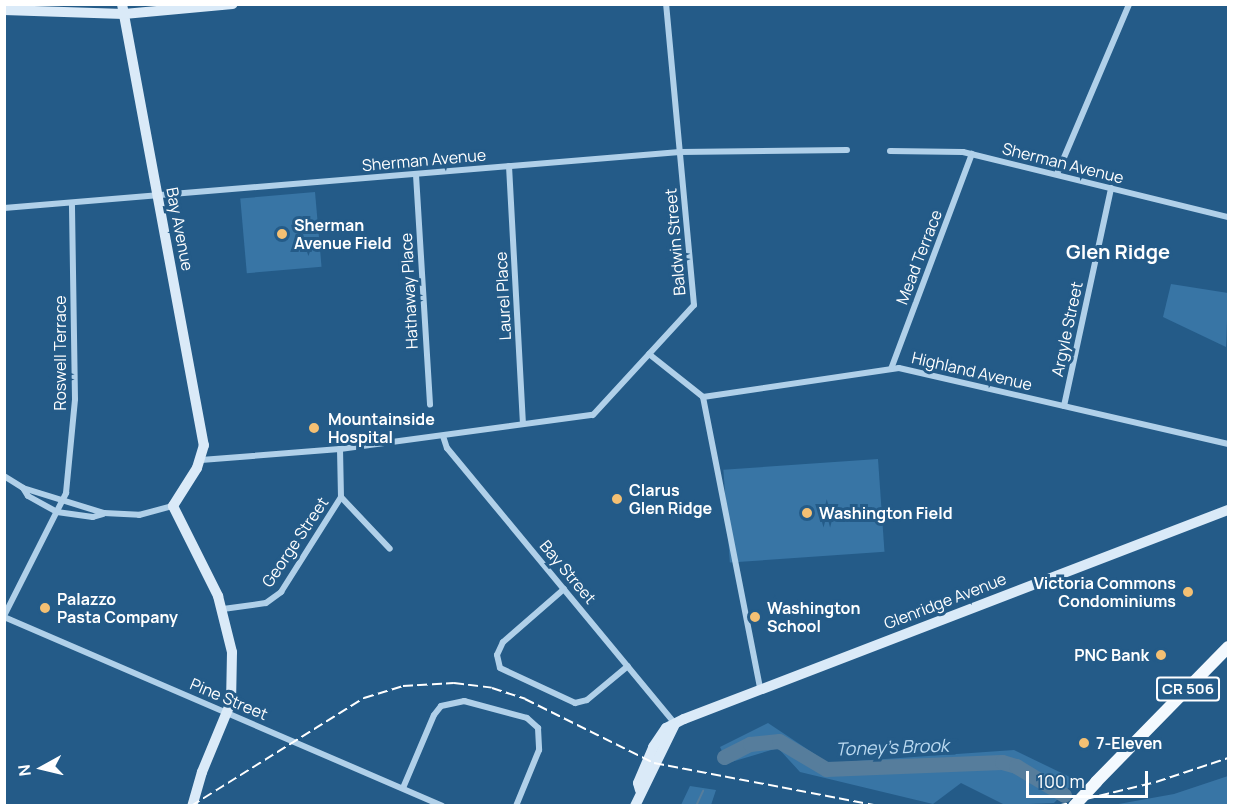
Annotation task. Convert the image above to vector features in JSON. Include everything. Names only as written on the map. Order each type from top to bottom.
[{"type":"main road","name":"CR 506","points":[[1074,806],[1228,647]]},
{"type":"street","points":[[4,10],[123,9],[233,4]]},
{"type":"street","name":"Baldwin Street","points":[[523,424],[593,415],[694,305],[666,4]]},
{"type":"street","points":[[1057,174],[1130,4]]},
{"type":"street","name":"Bay Avenue","points":[[123,9],[204,437],[201,460]]},
{"type":"street","name":"Sherman Avenue","points":[[4,208],[159,197],[680,152],[848,150]]},
{"type":"street","name":"Sherman Avenue","points":[[890,152],[972,154],[1228,216]]},
{"type":"street","name":"Mead Terrace","points":[[891,369],[972,154]]},
{"type":"street","name":"Laurel Place","points":[[509,166],[523,424]]},
{"type":"street","name":"Hathaway Place","points":[[416,175],[430,405]]},
{"type":"street","name":"Argyle Street","points":[[1064,406],[1111,188]]},
{"type":"street","name":"Roswell Terrace","points":[[63,501],[75,399],[72,204]]},
{"type":"street","points":[[649,354],[703,397],[760,687]]},
{"type":"street","name":"Highland Avenue","points":[[703,397],[891,369],[1228,444]]},
{"type":"street","points":[[4,476],[23,488],[104,513],[139,515],[173,506],[201,460],[340,449],[523,424]]},
{"type":"street","name":"Bay Street","points":[[443,436],[448,449],[514,531],[539,557],[675,724]]},
{"type":"street","name":"George Street","points":[[223,609],[266,603],[277,597],[341,497],[340,449]]},
{"type":"street","points":[[23,488],[28,496],[57,512],[93,517],[104,513]]},
{"type":"street","points":[[341,497],[351,503],[390,549]]},
{"type":"street","points":[[4,617],[8,603],[63,501]]},
{"type":"street","points":[[173,506],[223,609],[233,664],[232,695],[227,713],[202,772],[192,806]]},
{"type":"street","name":"Glenridge Avenue","points":[[675,724],[760,687],[1228,510]]},
{"type":"street","points":[[564,589],[506,638],[499,648],[498,662],[505,674],[567,702],[587,700],[628,666]]},
{"type":"street","name":"Pine Street","points":[[4,617],[442,806]]},
{"type":"street","points":[[403,788],[434,715],[452,702],[505,711],[526,718],[538,728],[541,742],[516,806]]},
{"type":"street","points":[[635,806],[640,790],[675,724]]},
{"type":"shaded area","name":"Sherman Avenue Field","points":[[315,192],[322,267],[247,273],[240,199]]},
{"type":"shaded area","points":[[1171,284],[1228,293],[1226,347],[1163,317]]},
{"type":"shaded area","name":"Washington Field","points":[[878,459],[884,552],[730,563],[723,470]]},
{"type":"shaded area","points":[[768,723],[828,763],[1014,750],[1076,780],[1054,803],[1005,805],[961,783],[933,804],[800,772],[778,748],[728,763],[720,747]]},
{"type":"shaded area","points":[[1228,776],[1228,805],[1113,805],[1174,794]]},
{"type":"shaded area","points":[[690,786],[716,790],[711,805],[681,805]]},
{"type":"waterway","name":"Toney's Brook","points":[[724,757],[750,744],[779,741],[826,769],[1002,762],[1016,766],[1064,795]]},
{"type":"waterway","name":"Toney's Brook","points":[[696,806],[703,791]]},
{"type":"railway","points":[[191,806],[364,698],[403,686],[454,683],[492,688],[525,699],[654,763],[879,806]]},
{"type":"railway","points":[[1057,806],[1156,782],[1228,758]]},
{"type":"place","name":"Sherman Avenue Field","points":[[282,234]]},
{"type":"place","name":"Mountainside Hospital","points":[[314,428]]},
{"type":"place","name":"Clarus Glen Ridge","points":[[617,499]]},
{"type":"place","name":"Washington Field","points":[[807,513]]},
{"type":"place","name":"Victoria Commons Condominiums","points":[[1188,592]]},
{"type":"place","name":"Palazzo Pasta Company","points":[[45,608]]},
{"type":"place","name":"Washington School","points":[[755,617]]},
{"type":"place","name":"PNC Bank","points":[[1161,655]]},
{"type":"place","name":"7-Eleven","points":[[1084,743]]},
{"type":"district","name":"Glen Ridge","points":[[1118,251]]}]
